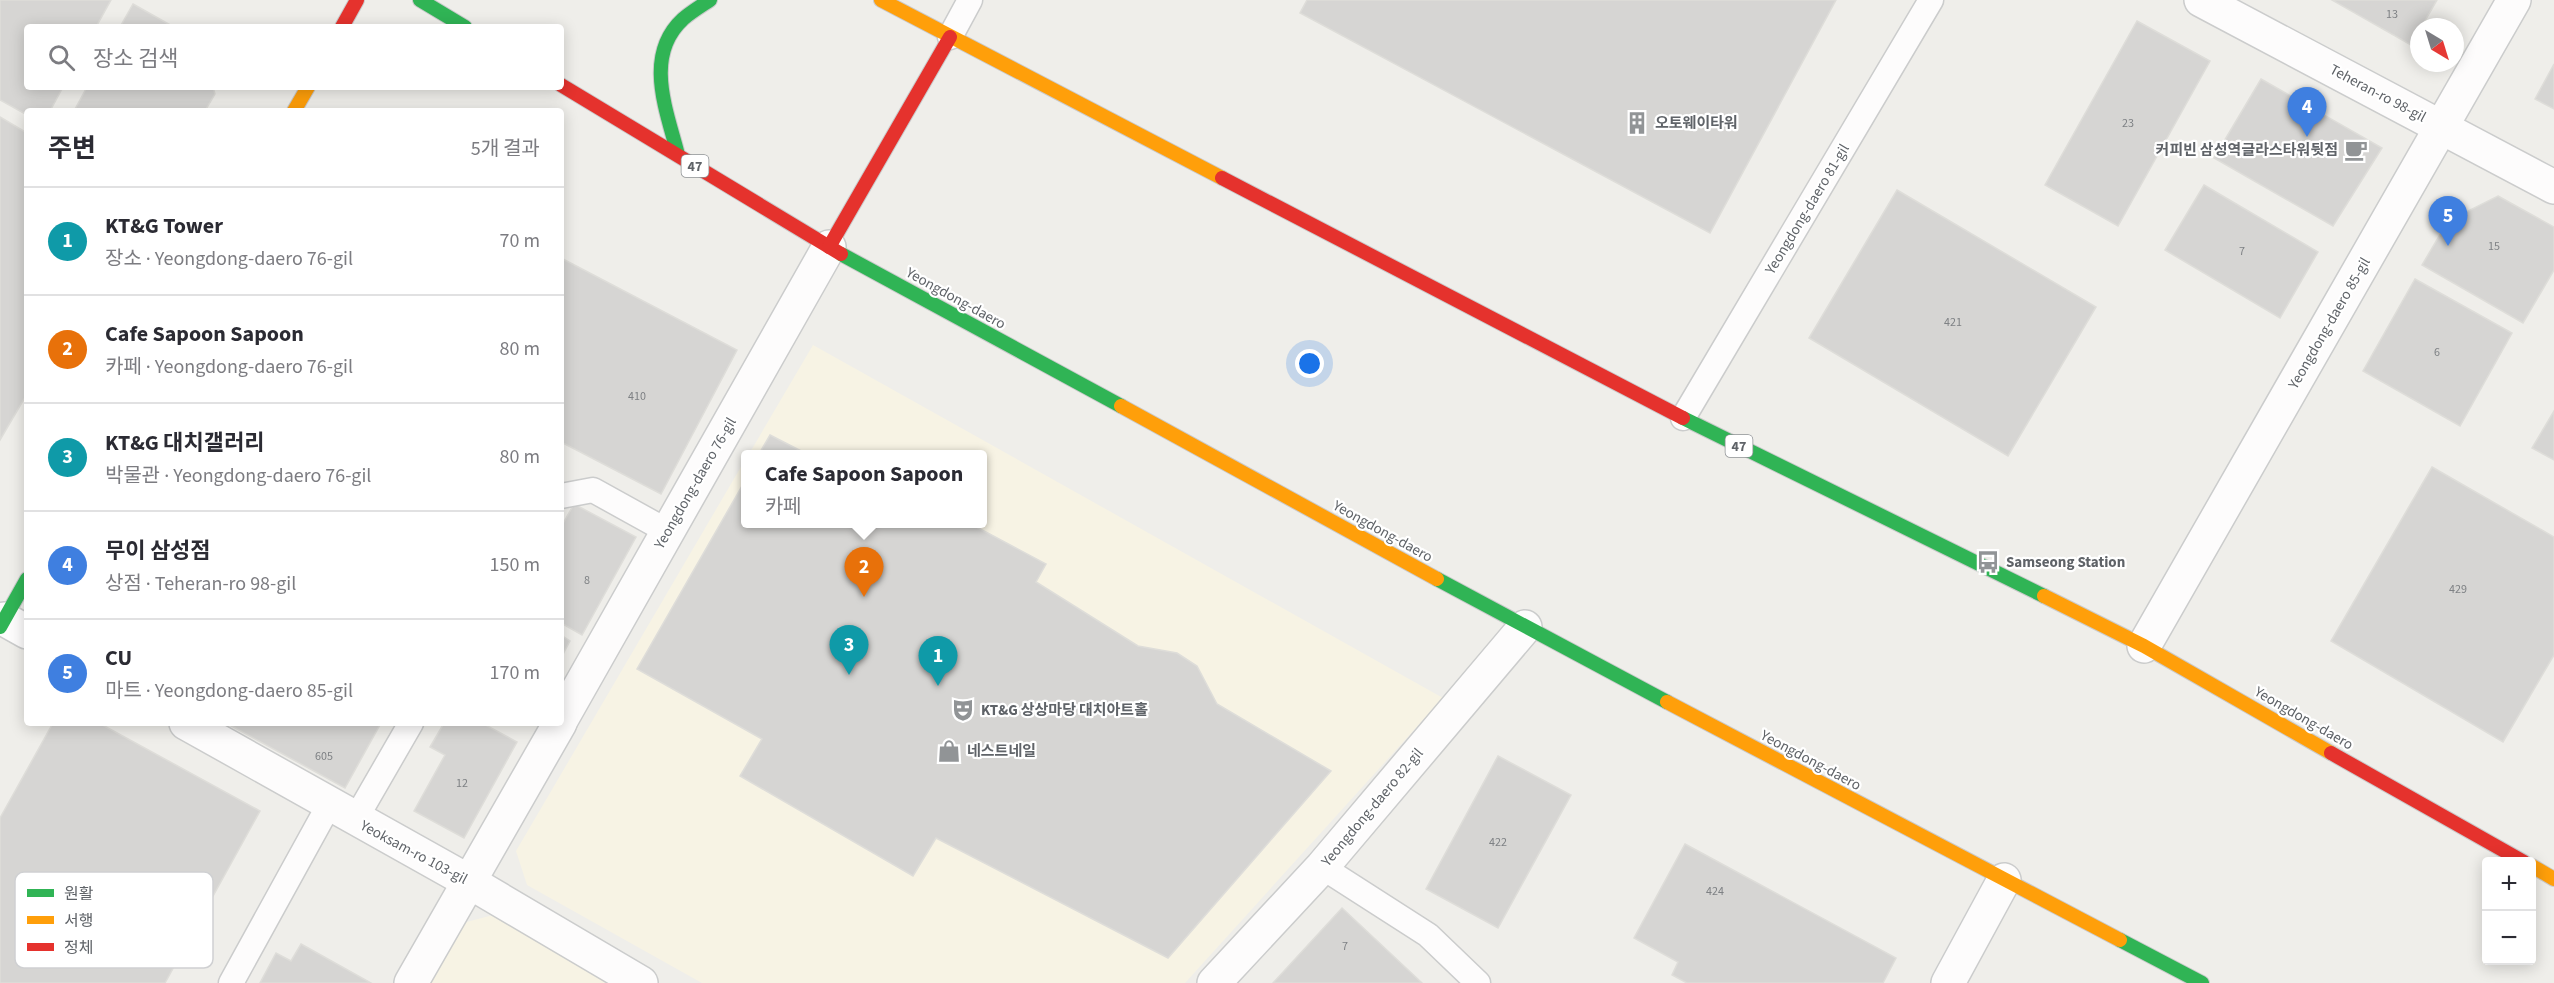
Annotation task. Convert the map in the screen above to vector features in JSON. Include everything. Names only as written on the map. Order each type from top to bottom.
[{"type":"main road","points":[[344,24],[357,0]]},
{"type":"main road","points":[[420,0],[460,24]]},
{"type":"main road","points":[[678,155],[659,78],[663,51],[682,20],[710,0]]},
{"type":"main road","name":"Yeongdong-daero","points":[[881,0],[1683,418],[2144,646],[2517,857]]},
{"type":"main road","points":[[829,247],[950,37]]},
{"type":"main road","name":"Yeongdong-daero","points":[[564,87],[829,247],[1526,627],[2202,983]]},
{"type":"main road","points":[[296,108],[306,90]]},
{"type":"main road","points":[[10,626],[24,587]]},
{"type":"main road","points":[[2536,868],[2554,879]]},
{"type":"street","name":"Teheran-ro 98-gil","points":[[2201,0],[2554,187]]},
{"type":"street","name":"Yeongdong-daero 85-gil","points":[[2144,646],[2514,0]]},
{"type":"street","name":"Yeongdong-daero 76-gil","points":[[564,715],[829,247]]},
{"type":"street","name":"Yeongdong-daero 82-gil","points":[[1214,983],[1322,867],[1526,627]]},
{"type":"street","name":"Yeoksam-ro 103-gil","points":[[191,726],[468,881],[642,983]]},
{"type":"street","name":"Yeongdong-daero 76-gil","points":[[411,983],[558,726]]},
{"type":"street","points":[[1948,983],[2004,880]]},
{"type":"lane","points":[[950,37],[970,0]]},
{"type":"lane","name":"Yeongdong-daero 81-gil","points":[[1683,418],[1931,0]]},
{"type":"lane","points":[[564,495],[593,490],[668,531]]},
{"type":"lane","points":[[231,983],[342,812],[409,726]]},
{"type":"lane","points":[[1322,867],[1428,935],[1478,983]]},
{"type":"shaded area","points":[[813,345],[1443,698],[1185,983],[702,983],[527,885],[516,851],[741,467],[741,528],[987,528],[987,450],[751,450]]},
{"type":"shaded area","points":[[493,915],[612,983],[425,983],[459,924]]},
{"type":"building","points":[[0,0],[111,0],[98,24],[24,24],[24,90],[61,90],[52,108],[24,108],[24,113],[0,100]]},
{"type":"building","name":"오토웨이타워","points":[[1307,0],[1836,0],[1710,233],[1300,13]]},
{"type":"building","points":[[2332,0],[2437,0],[2427,18],[2410,18],[2410,44]]},
{"type":"building","points":[[133,4],[169,24],[122,24]]},
{"type":"building","points":[[2137,21],[2210,61],[2118,226],[2045,185]]},
{"type":"building","points":[[2554,64],[2554,109],[2535,99]]},
{"type":"building","points":[[2261,79],[2382,148],[2333,226],[2214,158]]},
{"type":"building","points":[[85,90],[214,90],[215,94],[207,108],[76,108]]},
{"type":"building","points":[[0,117],[24,131],[24,399],[0,440]]},
{"type":"building","points":[[2204,185],[2318,252],[2280,318],[2165,250]]},
{"type":"building","points":[[1897,190],[2096,307],[2008,456],[1809,338]]},
{"type":"building","points":[[2498,196],[2554,227],[2554,270],[2523,323],[2422,265],[2448,221]]},
{"type":"building","points":[[564,260],[737,350],[661,494],[564,444]]},
{"type":"building","points":[[2415,279],[2512,333],[2460,426],[2363,371]]},
{"type":"building","points":[[2554,411],[2554,460],[2532,448]]},
{"type":"building","points":[[770,435],[799,450],[761,450]]},
{"type":"building","points":[[2432,467],[2554,537],[2554,655],[2503,742],[2331,641]]},
{"type":"building","points":[[741,488],[741,528],[978,528],[1046,564],[1036,582],[1138,646],[1177,653],[1197,666],[1217,704],[1331,771],[1168,958],[936,838],[913,876],[740,776],[762,739],[637,669]]},
{"type":"building","points":[[574,504],[636,537],[582,635],[564,625],[564,522]]},
{"type":"building","points":[[564,637],[570,641],[564,652]]},
{"type":"building","points":[[51,726],[104,726],[260,811],[213,896],[213,872],[15,872],[15,968],[173,968],[165,983],[0,983],[0,818]]},
{"type":"building","points":[[231,726],[379,726],[345,788]]},
{"type":"building","points":[[442,726],[488,726],[517,742],[464,838],[414,811],[445,755],[430,747]]},
{"type":"building","points":[[1498,756],[1571,795],[1498,928],[1426,889]]},
{"type":"building","points":[[1685,844],[1896,958],[1883,983],[1687,983],[1672,975],[1678,962],[1634,938]]},
{"type":"building","points":[[1342,908],[1422,983],[1273,983]]},
{"type":"building","points":[[301,944],[371,983],[260,983],[276,953],[291,961]]},
{"type":"traffic: fast","points":[[420,0],[460,24]]},
{"type":"traffic: fast","points":[[678,155],[661,84],[664,50],[671,34],[683,19],[710,0]]},
{"type":"traffic: fast","points":[[841,254],[1121,406]]},
{"type":"traffic: fast","points":[[1683,418],[2044,596]]},
{"type":"traffic: fast","points":[[1437,579],[1667,702]]},
{"type":"traffic: fast","points":[[0,627],[24,584]]},
{"type":"traffic: fast","points":[[2120,940],[2202,983]]},
{"type":"traffic: slow","points":[[881,0],[1222,178]]},
{"type":"traffic: slow","points":[[296,108],[306,90]]},
{"type":"traffic: slow","points":[[1121,406],[1437,579]]},
{"type":"traffic: slow","points":[[2044,596],[2144,646],[2331,753]]},
{"type":"traffic: slow","points":[[1667,702],[2120,940]]},
{"type":"traffic: slow","points":[[2536,868],[2554,879]]},
{"type":"traffic: jam","points":[[344,24],[357,0]]},
{"type":"traffic: jam","points":[[829,247],[950,37]]},
{"type":"traffic: jam","points":[[564,87],[841,254]]},
{"type":"traffic: jam","points":[[1222,178],[1683,418]]},
{"type":"traffic: jam","points":[[2331,753],[2515,857]]},
{"type":"place","name":"오토웨이타워","points":[[1637,123]]},
{"type":"place","name":"무이 삼성점","points":[[2307,137]]},
{"type":"place","name":"커피빈 삼성역글라스타워뒷점","points":[[2356,150]]},
{"type":"place","name":"CU","points":[[2448,246]]},
{"type":"place","name":"Samseong Station","points":[[1988,562]]},
{"type":"place","name":"Cafe Sapoon Sapoon","points":[[864,597]]},
{"type":"place","name":"KT&G 대치갤러리","points":[[849,675]]},
{"type":"place","name":"KT&G Tower","points":[[938,686]]},
{"type":"place","name":"KT&G 상상마당 대치아트홀","points":[[963,710]]},
{"type":"place","name":"네스트네일","points":[[949,751]]}]
